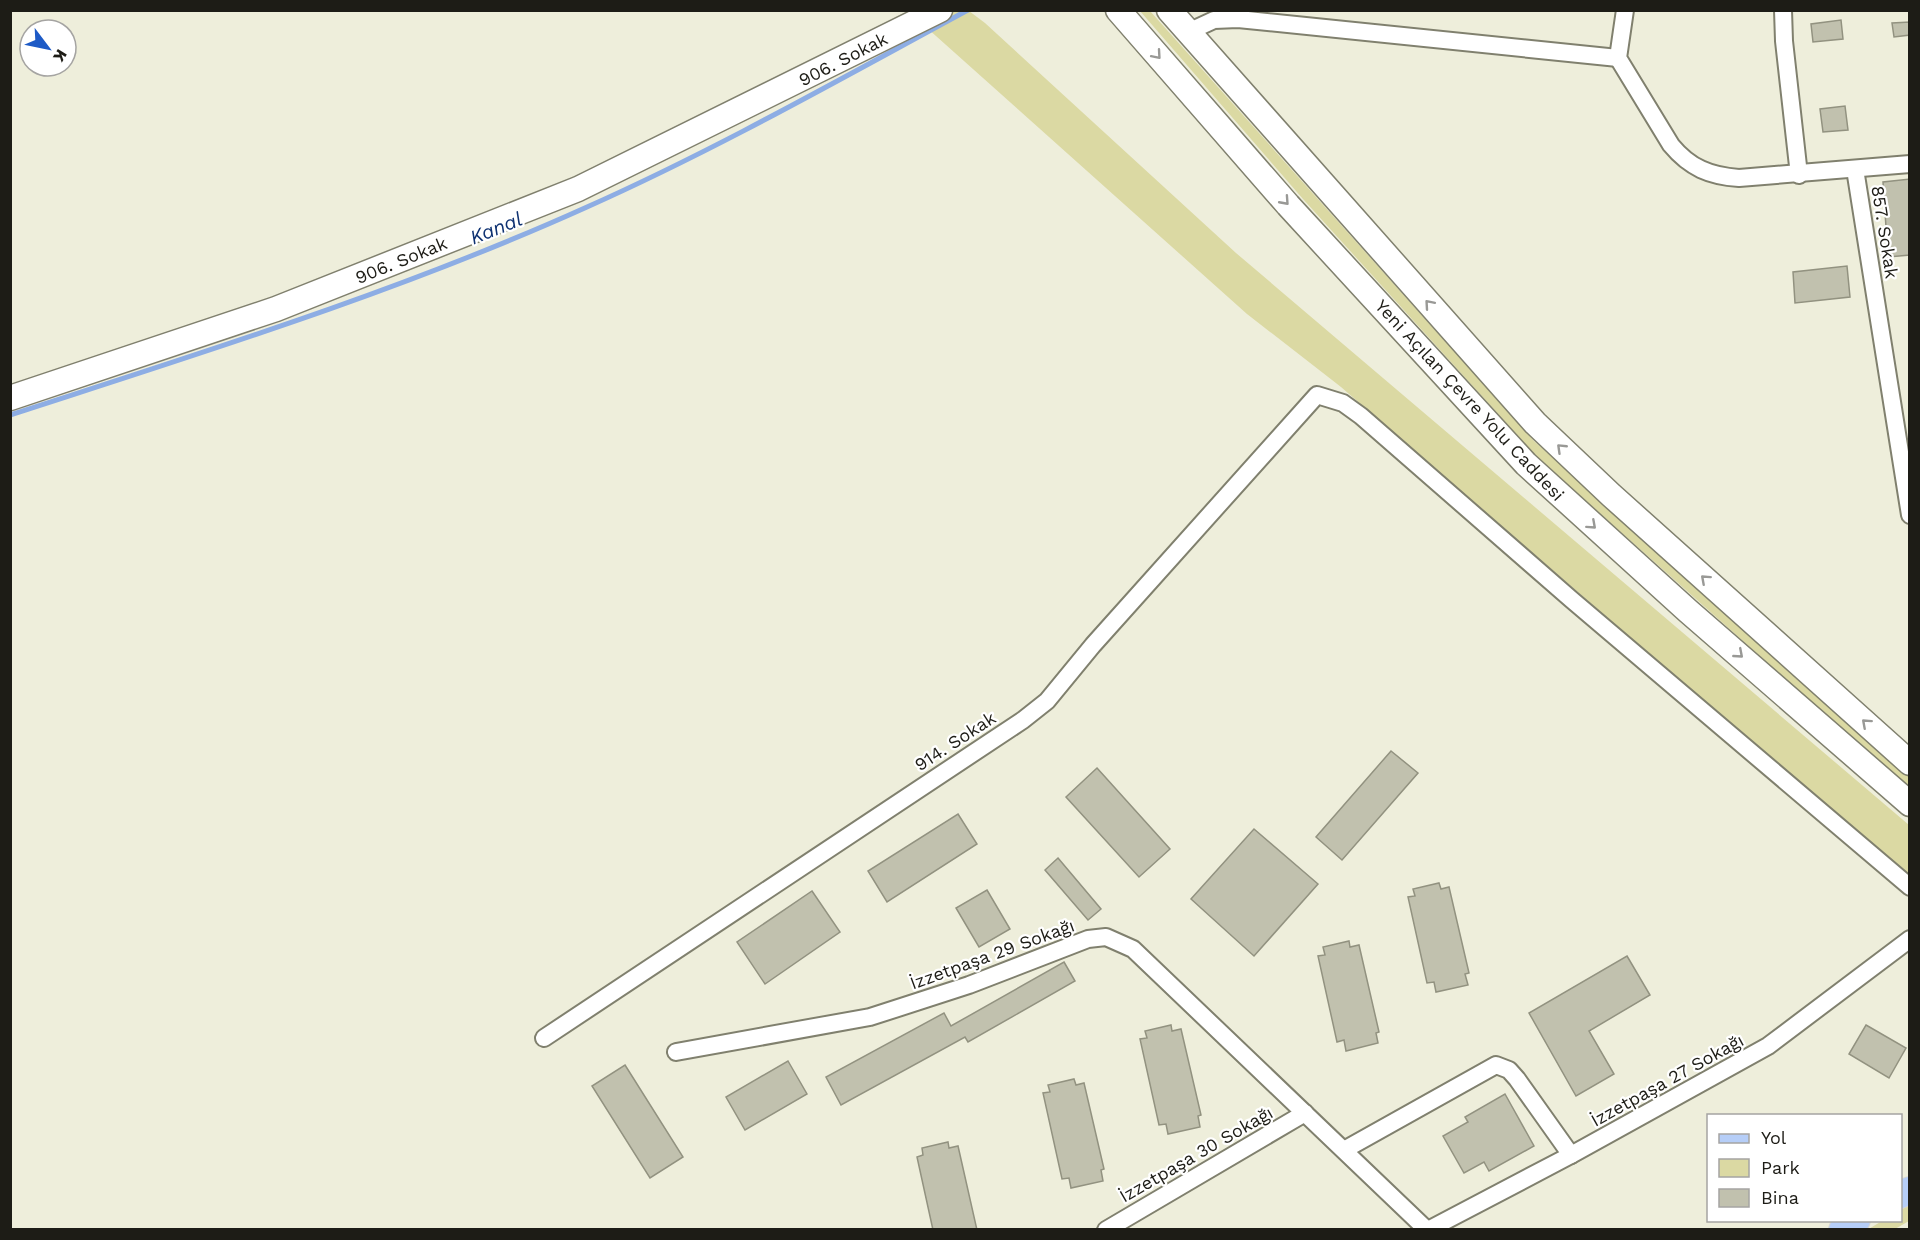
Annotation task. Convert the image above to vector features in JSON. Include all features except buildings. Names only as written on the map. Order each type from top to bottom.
[{"type":"main road","name":"906. Sokak","points":[[10,398],[276,309],[578,189],[940,10]]},
{"type":"main road","name":"Yeni Açılan Çevre Yolu Caddesi","points":[[1118,10],[1288,205],[1526,464],[1680,603],[1910,804]]},
{"type":"main road","name":"Yeni Açılan Çevre Yolu Caddesi","points":[[1169,10],[1535,423],[1611,495],[1910,763]]},
{"type":"main road","points":[[1842,1230],[1855,1222]]},
{"type":"street","points":[[1625,10],[1617,58],[1671,145],[1682,158],[1698,170],[1718,177],[1799,175],[1910,164]]},
{"type":"street","points":[[1783,10],[1784,41],[1799,175]]},
{"type":"street","points":[[1188,32],[1214,20],[1238,19],[1617,58]]},
{"type":"street","name":"857. Sokak","points":[[1855,169],[1910,515]]},
{"type":"street","name":"914. Sokak","points":[[544,1038],[1023,720],[1047,701],[1093,645],[1317,395],[1343,404],[1361,416],[1581,608],[1910,887]]},
{"type":"street","name":"İzzetpaşa 29 Sokağı","points":[[676,1052],[870,1017],[969,985],[1088,939],[1106,937],[1133,949],[1427,1230]]},
{"type":"street","name":"İzzetpaşa 27 Sokağı","points":[[1427,1230],[1571,1155],[1768,1046],[1910,939]]},
{"type":"street","points":[[1344,1150],[1496,1065],[1509,1070],[1517,1079],[1571,1155]]},
{"type":"street","name":"İzzetpaşa 30 Sokağı","points":[[1106,1230],[1305,1113]]},
{"type":"green space","points":[[908,11],[969,11],[985,23],[1236,253],[1909,825],[1909,879],[1341,387],[1247,314]]},
{"type":"green space","points":[[1140,11],[1150,11],[1534,441],[1909,777],[1909,789],[1539,459],[1303,199]]},
{"type":"green space","points":[[1909,1204],[1909,1221],[1895,1229],[1867,1230],[1880,1222],[1902,1222],[1902,1209]]},
{"type":"waterway","name":"Kanal","points":[[10,415],[302,319],[517,237],[636,185],[684,161],[968,10]]}]
